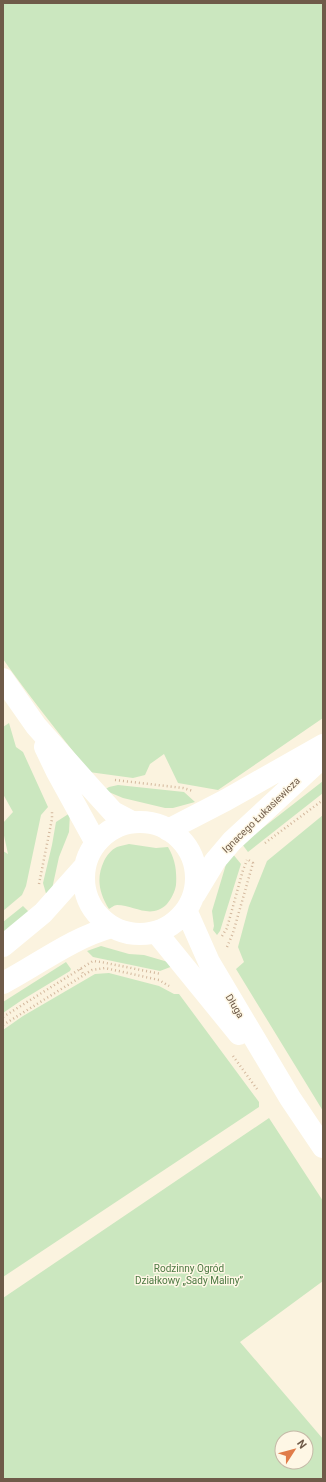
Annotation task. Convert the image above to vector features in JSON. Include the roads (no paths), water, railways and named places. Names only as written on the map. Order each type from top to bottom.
[{"type":"main road","points":[[3,679],[36,726],[113,812],[132,822]]},
{"type":"main road","points":[[36,726],[57,772],[96,843]]},
{"type":"main road","name":"Ignacego Łukasiewicza","points":[[168,830],[226,800],[323,745]]},
{"type":"main road","name":"Ignacego Łukasiewicza","points":[[189,904],[215,861],[232,841],[323,757]]},
{"type":"main road","points":[[132,822],[145,822],[168,830],[183,843],[193,860],[196,879],[189,904],[175,922],[156,932],[141,934],[126,933],[112,927],[103,921],[91,906],[84,886],[87,858],[96,843],[106,833],[118,826],[132,822]]},
{"type":"main road","points":[[3,946],[43,913],[85,866]]},
{"type":"main road","name":"Długa","points":[[189,904],[209,962],[290,1098],[323,1147]]},
{"type":"main road","points":[[3,983],[75,941],[95,932],[112,927]]},
{"type":"main road","name":"Długa","points":[[156,932],[290,1098]]},
{"type":"park label","name":"Rodzinny Ogród Działkowy „Sady Maliny”","points":[[189,1274]]}]
